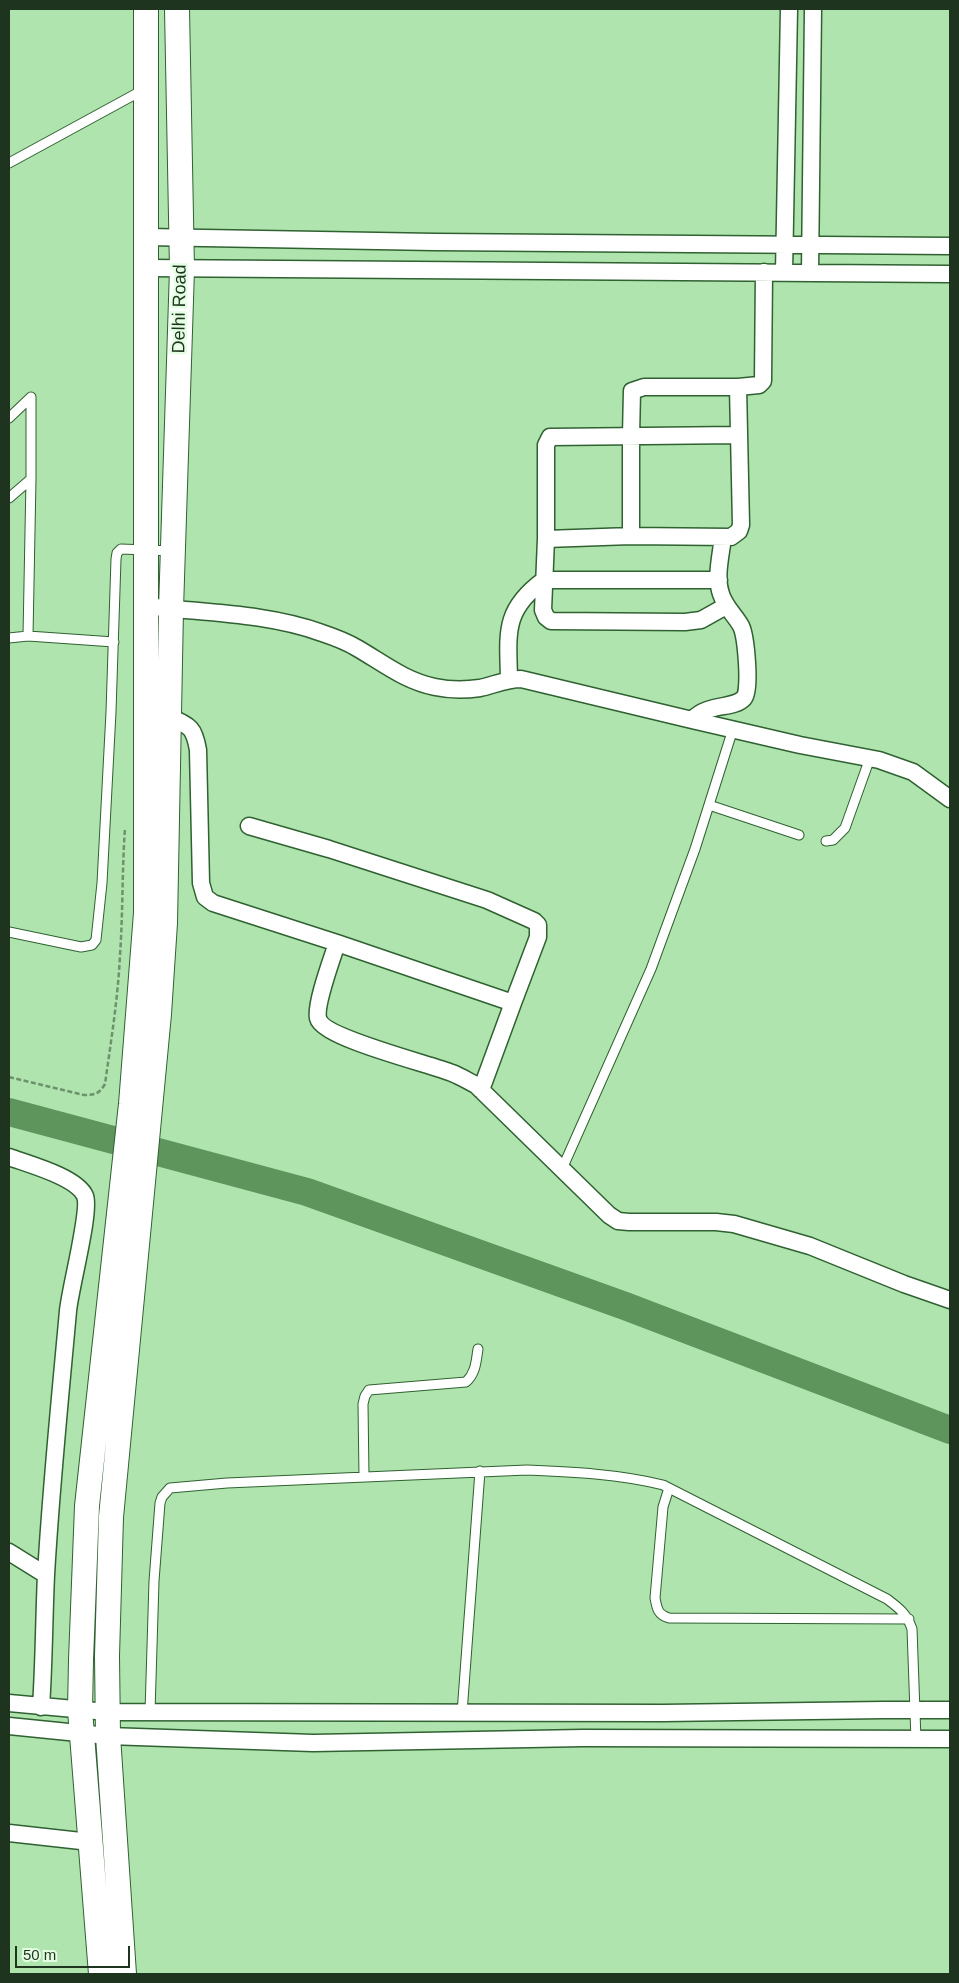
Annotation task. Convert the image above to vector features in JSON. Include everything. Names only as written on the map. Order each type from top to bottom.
[{"type":"main road","name":"Delhi Road","points":[[140,1105],[146,913],[146,9]]},
{"type":"main road","name":"Delhi Road","points":[[140,1105],[159,1014],[165,923],[171,609],[182,269],[177,9]]},
{"type":"main road","points":[[101,1974],[80,1710],[87,1506],[130,1203],[140,1105]]},
{"type":"main road","points":[[124,1974],[108,1736],[107,1656],[111,1517],[130,1203]]},
{"type":"street","points":[[784,272],[789,9]]},
{"type":"street","points":[[810,272],[813,9]]},
{"type":"street","points":[[146,238],[950,246]]},
{"type":"street","points":[[146,268],[950,274]]},
{"type":"street","points":[[631,536],[631,394],[636,388],[760,385],[763,380],[764,272]]},
{"type":"street","points":[[546,539],[631,536],[731,537],[739,532],[741,525],[738,387]]},
{"type":"street","points":[[726,606],[701,620],[685,622],[551,621],[546,617],[544,610],[544,580],[547,440],[550,437],[739,435]]},
{"type":"street","points":[[692,720],[706,709],[737,702],[744,697],[748,689],[741,626],[726,606],[720,593],[718,580],[723,537]]},
{"type":"street","points":[[509,679],[508,631],[511,619],[530,591],[544,580],[718,580]]},
{"type":"street","points":[[146,606],[248,617],[293,625],[322,633],[356,647],[405,678],[436,687],[467,689],[509,679],[533,682],[733,730],[870,758],[913,772],[950,799]]},
{"type":"street","points":[[169,717],[190,726],[197,743],[201,883],[205,897],[213,903],[513,1003]]},
{"type":"street","points":[[249,826],[329,849],[488,900],[534,921],[538,925],[538,937],[481,1090]]},
{"type":"street","points":[[336,943],[320,1003],[318,1018],[323,1026],[332,1032],[387,1053],[451,1073],[476,1085],[609,1215],[618,1221],[716,1222],[734,1224],[810,1246],[904,1284],[950,1300]]},
{"type":"street","points":[[9,1157],[70,1181],[80,1188],[86,1197],[85,1218],[69,1302],[46,1575],[41,1707]]},
{"type":"street","points":[[9,1552],[46,1575]]},
{"type":"street","points":[[9,1703],[107,1712],[663,1713],[950,1710]]},
{"type":"street","points":[[9,1726],[108,1736],[313,1743],[574,1738],[950,1739]]},
{"type":"street","points":[[9,1833],[90,1842]]},
{"type":"lane","points":[[9,163],[146,88]]},
{"type":"lane","points":[[9,418],[31,397],[28,636]]},
{"type":"lane","points":[[9,498],[31,479]]},
{"type":"lane","points":[[9,932],[82,947],[92,945],[96,940],[102,883],[117,553],[122,549],[173,551]]},
{"type":"lane","points":[[10,636],[114,642]]},
{"type":"lane","points":[[562,1169],[652,969],[733,730]]},
{"type":"lane","points":[[826,841],[833,840],[844,828],[870,758]]},
{"type":"lane","points":[[709,805],[799,835]]},
{"type":"lane","points":[[364,1477],[364,1404],[366,1393],[369,1390],[466,1382],[474,1371],[478,1348]]},
{"type":"lane","points":[[462,1713],[480,1471]]},
{"type":"lane","points":[[150,1712],[154,1581],[160,1503],[165,1492],[170,1488],[227,1483],[480,1471],[574,1472],[640,1479],[669,1488],[888,1599],[903,1611],[909,1619],[912,1629],[916,1740]]},
{"type":"lane","points":[[669,1488],[663,1507],[656,1598],[657,1610],[661,1616],[669,1618],[909,1619]]},
{"type":"waterway","points":[[9,1112],[307,1192],[625,1306],[950,1430]]}]
